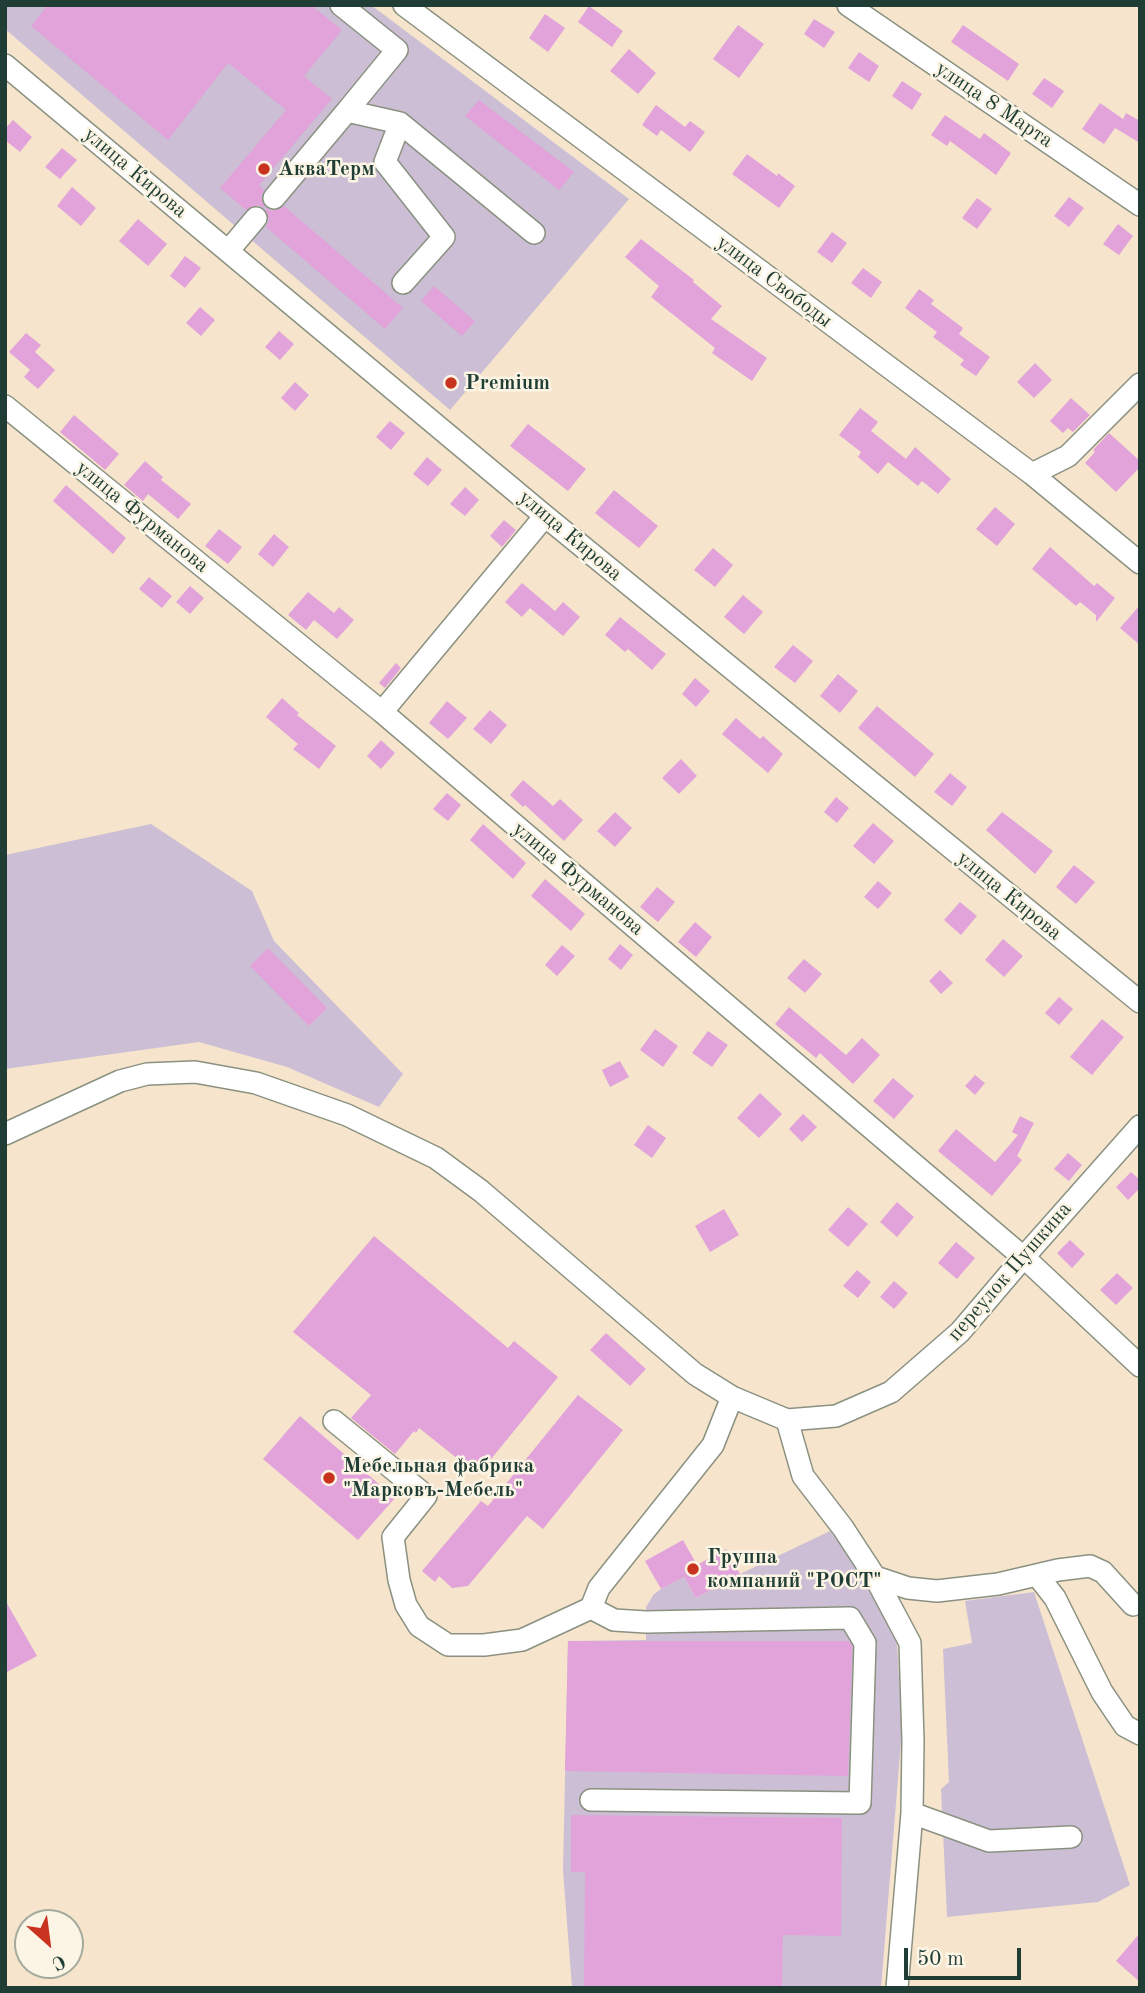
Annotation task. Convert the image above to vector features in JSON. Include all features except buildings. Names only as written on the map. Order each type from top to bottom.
[{"type":"street","points":[[274,198],[397,50],[341,5]]},
{"type":"street","name":"улица Свободы","points":[[404,5],[1032,474],[1140,563]]},
{"type":"street","name":"улица 8 Марта","points":[[848,5],[1140,205]]},
{"type":"street","name":"улица Кирова","points":[[5,65],[545,516],[1140,1002]]},
{"type":"street","points":[[347,111],[400,123],[534,233]]},
{"type":"street","points":[[400,123],[386,162],[444,237],[403,283]]},
{"type":"street","points":[[229,250],[256,218]]},
{"type":"street","points":[[1032,474],[1068,456],[1140,384]]},
{"type":"street","name":"улица Фурманова","points":[[5,406],[382,712],[1023,1258],[1140,1366]]},
{"type":"street","points":[[382,712],[545,516]]},
{"type":"street","points":[[5,1134],[120,1081],[147,1074],[195,1072],[256,1083],[347,1115],[436,1158],[472,1184],[695,1374],[732,1397],[787,1420],[803,1476],[843,1528],[875,1577],[910,1643],[912,1813],[897,1988]]},
{"type":"street","name":"переулок Пушкина","points":[[787,1420],[836,1416],[891,1392],[960,1332],[1140,1126]]},
{"type":"street","points":[[334,1421],[426,1496],[393,1537],[399,1580],[407,1605],[419,1626],[448,1646],[484,1646],[522,1640],[591,1608],[599,1588],[712,1445],[732,1397]]},
{"type":"street","points":[[875,1577],[908,1588],[937,1591],[998,1584],[1090,1566],[1103,1572],[1133,1605]]},
{"type":"street","points":[[1037,1575],[1055,1598],[1102,1692],[1125,1726],[1140,1734]]},
{"type":"street","points":[[591,1608],[614,1620],[646,1622],[850,1618],[865,1643],[860,1803],[591,1800]]},
{"type":"street","points":[[912,1813],[989,1840],[1072,1837]]},
{"type":"shaded area","points":[[5,5],[371,5],[629,199],[450,410],[5,29]]},
{"type":"shaded area","points":[[151,824],[252,891],[274,941],[403,1074],[379,1107],[287,1067],[199,1042],[5,1069],[5,855]]},
{"type":"shaded area","points":[[830,1531],[873,1589],[897,1644],[902,1729],[881,1988],[572,1988],[563,1870],[568,1641],[646,1640],[646,1607],[654,1594],[661,1589],[684,1577],[696,1598]]},
{"type":"shaded area","points":[[1034,1592],[1130,1885],[1098,1902],[947,1917],[941,1789],[949,1782],[943,1649],[972,1643],[965,1601]]},
{"type":"place","name":"АкваТерм","points":[[264,169]]},
{"type":"place","name":"Premium","points":[[451,383]]},
{"type":"place","name":"Мебельная фабрика \"Марковъ-Мебель\"","points":[[329,1478]]},
{"type":"place","name":"Группа компаний \"РОСТ\"","points":[[693,1569]]}]
